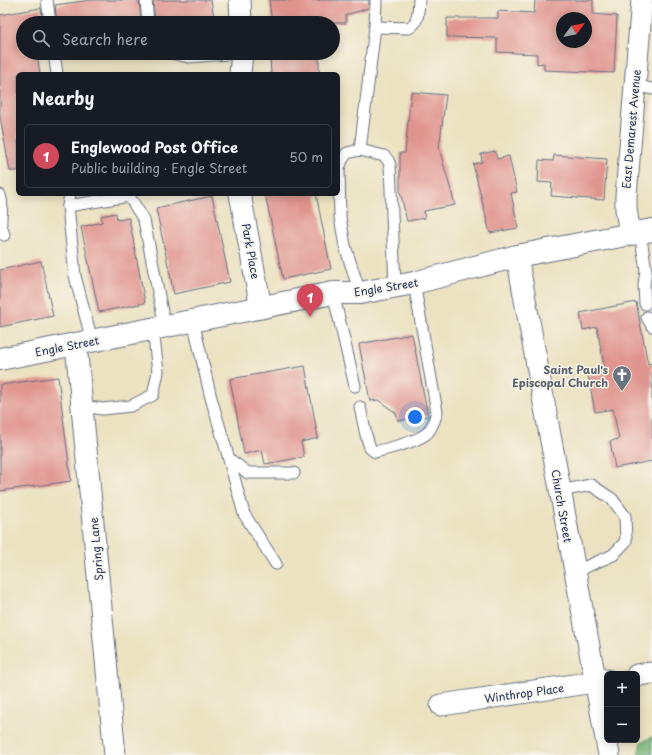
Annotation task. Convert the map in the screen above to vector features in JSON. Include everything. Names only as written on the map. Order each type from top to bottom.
[{"type":"main road","name":"Engle Street","points":[[0,359],[333,293],[360,294],[405,285],[517,256],[640,232]]},
{"type":"street","points":[[240,0],[241,16]]},
{"type":"street","name":"East Demarest Avenue","points":[[640,232],[626,209],[626,196],[644,76],[642,0]]},
{"type":"street","points":[[240,72],[241,60]]},
{"type":"street","name":"Park Place","points":[[240,196],[261,308]]},
{"type":"street","name":"Church Street","points":[[517,256],[574,572],[601,681],[608,755]]},
{"type":"street","name":"Spring Lane","points":[[84,342],[82,406],[115,755]]},
{"type":"street","points":[[640,675],[652,673]]},
{"type":"street","name":"Winthrop Place","points":[[441,705],[601,681]]},
{"type":"lane","points":[[47,0],[49,16]]},
{"type":"lane","points":[[146,0],[147,16]]},
{"type":"lane","points":[[360,150],[375,27],[376,0]]},
{"type":"lane","points":[[375,27],[409,28],[414,26],[417,21],[419,0]]},
{"type":"lane","points":[[55,60],[57,72]]},
{"type":"lane","points":[[340,166],[347,153],[360,150],[384,156],[390,165],[405,285],[437,412],[434,423],[427,434],[413,441],[375,452],[370,448],[360,407]]},
{"type":"lane","points":[[0,195],[3,203],[1,226],[4,235]]},
{"type":"lane","points":[[70,196],[68,206],[75,276],[84,342]]},
{"type":"lane","points":[[68,206],[123,196]]},
{"type":"lane","points":[[82,406],[104,409],[131,406],[153,395],[158,372],[159,328],[144,220],[130,196]]},
{"type":"lane","points":[[340,196],[340,217],[345,246],[360,294]]},
{"type":"lane","points":[[640,232],[646,270],[644,285],[645,304]]},
{"type":"lane","points":[[333,293],[355,386]]},
{"type":"lane","points":[[193,321],[211,398],[244,514],[276,564]]},
{"type":"lane","points":[[229,459],[248,473],[294,473]]},
{"type":"lane","points":[[560,491],[591,485],[612,499],[625,516],[626,541],[613,555],[574,572]]},
{"type":"green space","points":[[652,737],[652,755],[638,755],[641,742]]},
{"type":"building","points":[[91,0],[139,0],[140,16],[56,16],[55,5]]},
{"type":"building","points":[[153,0],[211,0],[214,16],[154,16]]},
{"type":"building","points":[[269,0],[369,0],[369,8],[346,15],[346,23],[340,23],[340,16],[271,16]]},
{"type":"building","points":[[535,0],[593,0],[593,14],[617,16],[614,73],[544,70],[544,63],[537,64],[537,54],[497,52],[497,38],[447,37],[447,18],[498,18],[498,11],[534,13]]},
{"type":"building","points":[[41,8],[42,16],[16,16],[16,60],[38,60],[40,72],[16,72],[16,171],[10,171],[0,117],[0,15]]},
{"type":"building","points":[[270,60],[319,60],[319,72],[271,72]]},
{"type":"building","points":[[411,92],[446,95],[439,148],[455,205],[424,211],[425,218],[407,221],[400,191],[400,153],[405,153]]},
{"type":"building","points":[[495,151],[497,159],[509,156],[517,192],[511,193],[518,228],[490,233],[473,164],[482,162],[481,154]]},
{"type":"building","points":[[554,155],[607,159],[604,200],[551,196],[552,183],[538,182],[539,160],[553,161]]},
{"type":"building","points":[[212,196],[230,282],[174,294],[156,208]]},
{"type":"building","points":[[265,196],[316,196],[331,269],[283,279]]},
{"type":"building","points":[[116,213],[117,220],[129,218],[145,303],[99,312],[81,227],[102,222],[101,216]]},
{"type":"building","points":[[41,261],[53,316],[0,327],[0,270]]},
{"type":"building","name":"Saint Paul's Episcopal Church","points":[[636,302],[648,364],[652,363],[652,461],[615,468],[610,441],[619,439],[613,409],[595,412],[588,375],[605,372],[597,327],[583,330],[580,313]]},
{"type":"building","points":[[412,334],[428,416],[398,421],[396,413],[378,400],[370,401],[359,344]]},
{"type":"building","points":[[305,366],[318,438],[301,442],[304,457],[265,464],[262,450],[244,454],[230,379]]},
{"type":"building","points":[[58,377],[71,481],[0,491],[0,385]]},
{"type":"place","name":"Englewood Post Office","points":[[310,317]]},
{"type":"place","name":"Saint Paul's Episcopal Church","points":[[622,392]]}]
